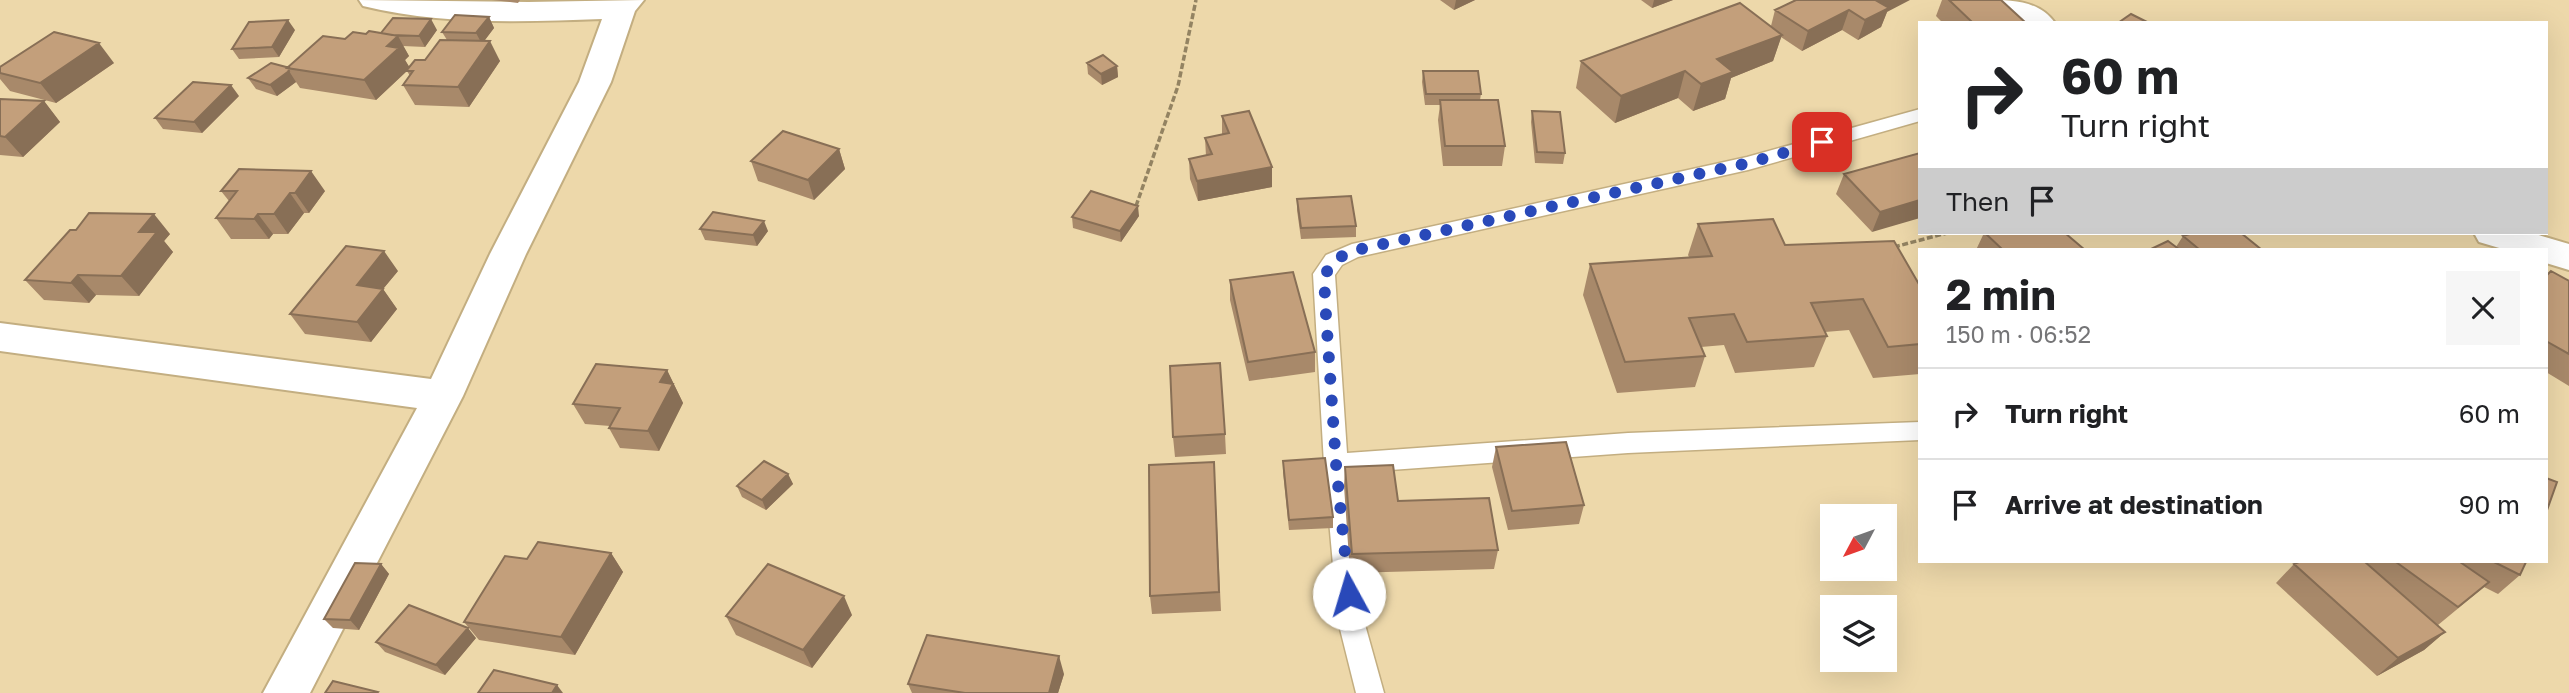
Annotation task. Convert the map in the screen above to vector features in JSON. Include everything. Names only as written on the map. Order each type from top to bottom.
[{"type":"street","points":[[286,693],[443,396],[508,254],[595,82],[625,5],[510,13],[410,6],[374,0]]},
{"type":"street","points":[[2001,0],[2037,21]]},
{"type":"street","points":[[2498,235],[2540,248]]},
{"type":"street","points":[[2548,250],[2569,257]]},
{"type":"street","points":[[0,337],[443,396]]},
{"type":"lane","points":[[1370,693],[1351,621],[1336,464],[1324,274],[1334,260],[1352,251],[1748,163],[1918,116]]},
{"type":"lane","points":[[1336,464],[1557,446],[1811,433],[1918,431]]},
{"type":"path","points":[[1136,206],[1178,86],[1196,0]]},
{"type":"path","points":[[1886,249],[1942,235]]},
{"type":"building","points":[[1796,0],[1880,0],[1877,1],[1889,8],[1865,20],[1849,10],[1808,31],[1775,10]]},
{"type":"building","points":[[1949,0],[2001,0],[2024,21],[1971,21]]},
{"type":"building","points":[[1740,3],[1782,35],[1717,59],[1733,72],[1701,84],[1685,71],[1621,96],[1581,61]]},
{"type":"building","points":[[2131,14],[2145,21],[2121,21]]},
{"type":"building","points":[[455,15],[489,17],[476,33],[442,32]]},
{"type":"building","points":[[393,18],[431,19],[419,36],[381,33]]},
{"type":"building","points":[[288,20],[272,47],[232,49],[249,22]]},
{"type":"building","points":[[369,31],[398,36],[387,46],[399,48],[364,80],[287,68],[323,36],[345,39],[353,32],[366,34]]},
{"type":"building","points":[[54,32],[99,43],[40,83],[0,73],[0,67]]},
{"type":"building","points":[[440,40],[490,41],[458,87],[403,85],[413,71],[406,71],[415,60],[425,60]]},
{"type":"building","points":[[1103,55],[1117,66],[1101,74],[1087,63]]},
{"type":"building","points":[[271,63],[290,68],[287,68],[289,71],[270,85],[248,78]]},
{"type":"building","points":[[1423,71],[1478,71],[1481,94],[1426,94]]},
{"type":"building","points":[[193,82],[231,85],[194,122],[155,118]]},
{"type":"building","points":[[0,99],[44,101],[5,137],[0,136]]},
{"type":"building","points":[[1440,100],[1498,100],[1505,146],[1445,146]]},
{"type":"building","points":[[1249,111],[1272,167],[1197,181],[1189,159],[1212,154],[1205,138],[1229,133],[1222,116]]},
{"type":"building","points":[[1532,111],[1560,112],[1565,153],[1537,152]]},
{"type":"building","points":[[783,131],[839,149],[808,180],[751,161]]},
{"type":"building","points":[[1918,154],[1918,201],[1880,212],[1844,174]]},
{"type":"building","points":[[239,169],[311,171],[295,193],[290,193],[274,214],[258,214],[254,219],[216,218],[237,191],[221,191]]},
{"type":"building","points":[[1091,191],[1138,206],[1120,231],[1072,217]]},
{"type":"building","points":[[1351,196],[1356,226],[1301,228],[1297,199]]},
{"type":"building","points":[[713,212],[764,221],[753,235],[700,229]]},
{"type":"building","points":[[89,213],[154,214],[139,232],[157,232],[121,276],[78,275],[71,283],[25,280],[70,230],[76,230]]},
{"type":"building","points":[[1773,219],[1785,245],[1894,241],[1918,283],[1918,344],[1888,347],[1863,299],[1811,303],[1827,336],[1747,342],[1734,314],[1689,318],[1705,356],[1625,362],[1590,264],[1712,256],[1698,224]]},
{"type":"building","points":[[1987,235],[2067,235],[2083,248],[2001,248]]},
{"type":"building","points":[[2243,235],[2260,248],[2198,248],[2183,236]]},
{"type":"building","points":[[2168,241],[2177,248],[2153,248]]},
{"type":"building","points":[[346,246],[384,251],[357,285],[383,289],[357,322],[290,314]]},
{"type":"building","points":[[2551,271],[2569,281],[2569,354],[2548,342],[2548,274]]},
{"type":"building","points":[[1293,272],[1315,352],[1248,362],[1230,280]]},
{"type":"building","points":[[1220,363],[1225,434],[1173,437],[1170,366]]},
{"type":"building","points":[[596,364],[667,370],[660,382],[673,384],[648,431],[609,428],[620,408],[573,404]]},
{"type":"building","points":[[1566,442],[1584,505],[1512,511],[1496,447]]},
{"type":"building","points":[[1325,458],[1333,517],[1289,520],[1283,461]]},
{"type":"building","points":[[764,461],[788,474],[762,500],[737,486]]},
{"type":"building","points":[[1214,462],[1219,592],[1150,596],[1149,465]]},
{"type":"building","points":[[1393,465],[1398,501],[1489,498],[1498,550],[1352,554],[1345,467]]},
{"type":"building","points":[[2548,479],[2557,482],[2548,507]]},
{"type":"building","points":[[538,542],[611,553],[561,637],[464,622],[505,556],[527,559]]},
{"type":"building","points":[[355,563],[381,564],[350,620],[324,619]]},
{"type":"building","points":[[2366,563],[2445,632],[2398,658],[2294,564]]},
{"type":"building","points":[[2397,563],[2461,563],[2489,582],[2458,607]]},
{"type":"building","points":[[2496,563],[2526,563],[2520,575]]},
{"type":"building","points":[[768,564],[844,596],[803,650],[726,616]]},
{"type":"building","points":[[409,605],[468,628],[436,665],[376,642]]},
{"type":"building","points":[[927,635],[1059,656],[1049,693],[965,693],[908,684]]},
{"type":"building","points":[[494,670],[557,685],[552,693],[478,693]]},
{"type":"building","points":[[333,681],[378,692],[325,693]]},
{"type":"route","points":[[1349,594],[1336,464],[1325,300],[1324,274],[1334,260],[1352,251],[1748,163],[1822,142]]}]
